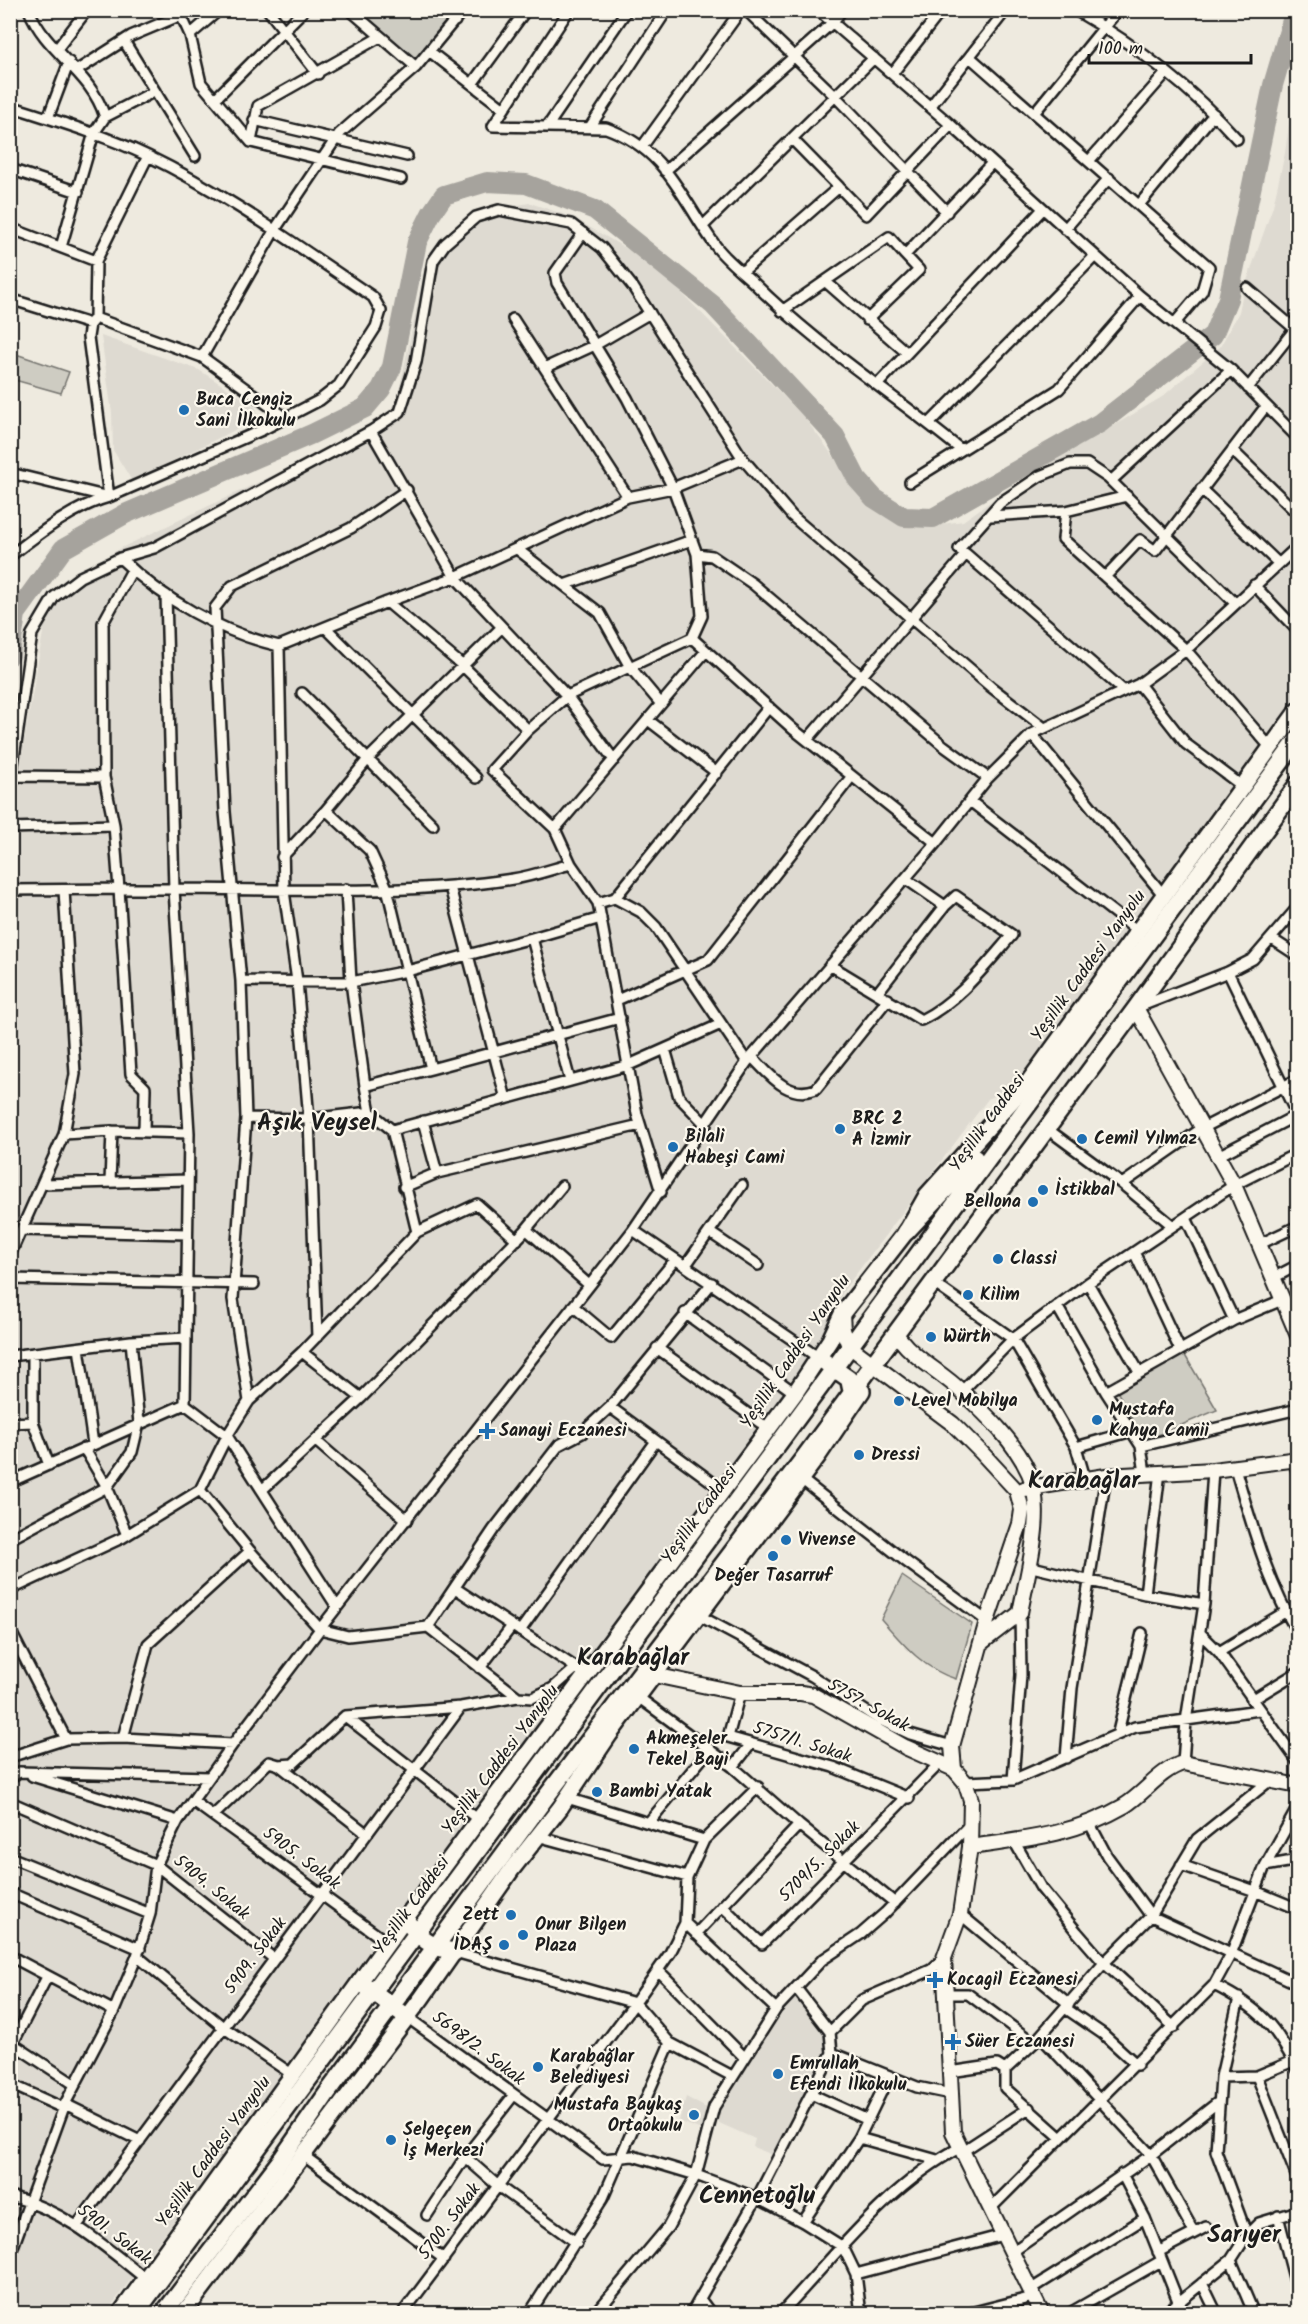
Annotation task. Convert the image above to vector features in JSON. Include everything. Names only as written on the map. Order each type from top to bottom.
[{"type":"highway","name":"Yeşillik Caddesi","points":[[135,2313],[1298,739]]},
{"type":"highway","points":[[163,2313],[283,2157],[328,2092],[435,1948],[853,1398],[932,1282],[1136,1008],[1298,784]]},
{"type":"highway","points":[[906,1232],[979,1154],[998,1143]]},
{"type":"highway","points":[[819,1358],[849,1380],[853,1398]]},
{"type":"highway","points":[[405,1919],[416,1934],[435,1948],[455,1952]]},
{"type":"highway","points":[[360,1982],[407,2017]]},
{"type":"main road","name":"Yeşillik Caddesi Yanyolu","points":[[120,2313],[147,2280],[405,1919],[480,1821],[582,1672],[795,1393],[819,1358],[842,1314],[906,1232],[927,1195],[1027,1084],[1165,897],[1298,710]]},
{"type":"main road","points":[[1136,1008],[1216,1157],[1234,1185],[1296,1329]]},
{"type":"main road","points":[[842,1314],[843,1330],[849,1346],[953,1424],[1017,1491],[1022,1510],[1020,1524],[987,1621],[952,1746],[954,1769],[965,1782],[971,1800],[970,1847],[960,1914],[944,1958],[953,2132],[1042,2313]]},
{"type":"main road","points":[[901,1330],[911,1354],[962,1391],[1011,1442],[1029,1473],[1033,1486],[1035,1526],[1020,1613],[981,1643]]},
{"type":"main road","points":[[184,2313],[407,2017],[654,1675],[801,1479],[853,1398]]},
{"type":"main road","points":[[1017,1491],[1033,1486],[1085,1478],[1296,1464]]},
{"type":"main road","name":"5757. Sokak","points":[[654,1675],[740,1693],[813,1695],[905,1747],[954,1769]]},
{"type":"main road","points":[[905,1747],[910,1734]]},
{"type":"main road","points":[[970,1847],[1053,1835],[1090,1824],[1135,1800],[1172,1766],[1183,1762],[1225,1770],[1268,1782],[1298,1786]]},
{"type":"street","points":[[29,10],[37,31],[57,49],[98,96],[105,117]]},
{"type":"street","points":[[57,49],[87,10]]},
{"type":"street","points":[[190,35],[219,10]]},
{"type":"street","points":[[267,10],[318,74]]},
{"type":"street","points":[[215,99],[304,10]]},
{"type":"street","points":[[350,10],[416,67]]},
{"type":"street","points":[[360,19],[369,10]]},
{"type":"street","points":[[442,10],[455,21]]},
{"type":"street","points":[[202,357],[274,231],[336,138],[416,67],[464,10]]},
{"type":"street","points":[[472,84],[526,10]]},
{"type":"street","points":[[569,10],[493,126],[606,128],[622,134],[642,147],[678,184],[716,246],[782,311],[960,449]]},
{"type":"street","points":[[547,127],[627,10]]},
{"type":"street","points":[[590,127],[667,10]]},
{"type":"street","points":[[642,147],[741,10]]},
{"type":"street","points":[[746,10],[836,97],[907,174],[947,212]]},
{"type":"street","points":[[818,10],[951,125],[1042,210],[1140,296],[1231,370],[1298,438]]},
{"type":"street","points":[[665,171],[832,23],[842,10]]},
{"type":"street","points":[[892,74],[942,10]]},
{"type":"street","points":[[1075,10],[1104,27],[1166,74],[1214,114],[1237,139]]},
{"type":"street","points":[[1035,112],[1118,10]]},
{"type":"street","points":[[930,107],[971,58],[1003,11]]},
{"type":"street","points":[[76,71],[124,40],[178,13],[190,35],[201,83],[251,142],[401,179]]},
{"type":"street","points":[[251,142],[258,106],[380,37]]},
{"type":"street","points":[[124,40],[195,156]]},
{"type":"street","points":[[429,51],[504,109]]},
{"type":"street","points":[[703,226],[793,140],[873,58]]},
{"type":"street","points":[[971,58],[1209,267],[1202,291],[1175,323]]},
{"type":"street","points":[[48,118],[69,62]]},
{"type":"street","points":[[1089,161],[1166,74]]},
{"type":"street","points":[[61,247],[94,133],[105,117],[155,91]]},
{"type":"street","points":[[10,106],[94,133],[148,156],[189,177],[373,297],[381,310],[376,327],[339,385],[320,400],[286,418],[109,497],[91,502],[10,556]]},
{"type":"street","points":[[1139,205],[1214,114]]},
{"type":"street","points":[[254,120],[407,156]]},
{"type":"street","points":[[793,140],[866,215],[951,125]]},
{"type":"street","points":[[109,497],[88,337],[93,321],[96,261],[148,156]]},
{"type":"street","points":[[905,255],[992,163]]},
{"type":"street","points":[[10,169],[78,192]]},
{"type":"street","points":[[1065,229],[1109,178]]},
{"type":"street","points":[[742,272],[839,187]]},
{"type":"street","points":[[104,777],[11,781],[32,634],[54,597],[80,577],[120,558],[154,548],[236,501],[259,492],[371,431],[400,412],[417,362],[433,261],[445,244],[476,217],[499,210],[571,224],[602,248],[633,287],[742,459],[792,516],[991,687],[1043,727]]},
{"type":"street","points":[[878,384],[1042,210]]},
{"type":"street","points":[[10,228],[96,261]]},
{"type":"street","points":[[583,233],[555,273],[557,283],[627,398],[673,488],[697,554],[702,616],[692,638],[567,696],[528,730],[492,770],[555,829],[571,864],[598,903],[640,1125],[661,1192]]},
{"type":"street","points":[[782,311],[889,237],[919,270],[867,320]]},
{"type":"street","points":[[929,424],[1095,256]]},
{"type":"street","points":[[826,282],[907,353]]},
{"type":"street","points":[[1247,288],[1297,328],[1248,388]]},
{"type":"street","points":[[910,482],[1059,389],[1140,296]]},
{"type":"street","points":[[10,298],[93,321],[202,357],[286,418]]},
{"type":"street","points":[[547,367],[595,345],[650,313]]},
{"type":"street","points":[[513,319],[547,367],[628,497]]},
{"type":"street","points":[[1111,481],[1231,370]]},
{"type":"street","points":[[1106,577],[1140,540],[1155,552],[1266,406]]},
{"type":"street","points":[[371,431],[455,577],[567,696],[614,760]]},
{"type":"street","points":[[1232,450],[1298,514]]},
{"type":"street","points":[[120,558],[132,570],[166,594],[214,624],[248,639],[279,646],[455,577],[628,497],[673,488],[742,459]]},
{"type":"street","points":[[1124,691],[959,549],[991,516],[1000,503],[1040,476],[1070,464],[1088,464],[1127,496],[1235,603]]},
{"type":"street","points":[[10,472],[109,497]]},
{"type":"street","points":[[1201,489],[1278,563]]},
{"type":"street","points":[[249,1401],[233,1299],[246,1118],[241,981],[223,790],[215,608],[232,586],[351,528],[407,490]]},
{"type":"street","points":[[991,516],[1066,511],[1127,496]]},
{"type":"street","points":[[1066,511],[1063,539],[1186,650],[1270,747]]},
{"type":"street","points":[[564,585],[692,540]]},
{"type":"street","points":[[10,2255],[64,2106],[114,2011],[138,1953],[150,1914],[156,1865],[178,1821],[194,1802],[232,1743],[633,1230],[750,1060],[906,879],[988,778],[1032,734],[1139,684],[1186,650],[1298,546]]},
{"type":"street","points":[[517,549],[600,613],[630,667],[661,704]]},
{"type":"street","points":[[697,554],[712,556],[753,584],[944,746],[988,778]]},
{"type":"street","points":[[807,740],[966,554]]},
{"type":"street","points":[[132,570],[103,623],[104,777],[114,825],[131,1074],[145,1088],[144,1131]]},
{"type":"street","points":[[1254,585],[1298,631]]},
{"type":"street","points":[[166,594],[174,889],[189,1133],[185,1404]]},
{"type":"street","points":[[387,602],[463,666],[528,730]]},
{"type":"street","points":[[282,857],[326,810],[369,758],[413,718],[502,627]]},
{"type":"street","points":[[326,628],[413,718],[476,778]]},
{"type":"street","points":[[692,638],[807,740],[936,843]]},
{"type":"street","points":[[279,646],[282,857],[284,891],[297,981],[309,1119],[317,1337]]},
{"type":"street","points":[[555,829],[706,651]]},
{"type":"street","points":[[1139,684],[1186,744],[1242,786]]},
{"type":"street","points":[[302,693],[433,825]]},
{"type":"street","points":[[598,903],[615,898],[769,707]]},
{"type":"street","points":[[648,720],[717,773]]},
{"type":"street","points":[[1032,734],[1165,897]]},
{"type":"street","points":[[617,999],[685,972],[708,960],[852,776]]},
{"type":"street","points":[[970,801],[1139,932]]},
{"type":"street","points":[[326,810],[370,851],[387,888],[431,1069]]},
{"type":"street","points":[[10,828],[114,825]]},
{"type":"street","points":[[10,890],[232,889],[284,891],[450,887],[515,879],[571,864]]},
{"type":"street","points":[[906,879],[945,906]]},
{"type":"street","points":[[450,887],[506,1099]]},
{"type":"street","points":[[346,889],[351,982],[369,1112],[392,1130],[404,1187],[417,1232]]},
{"type":"street","points":[[10,1255],[44,1184],[64,1134],[75,1074],[64,890]]},
{"type":"street","points":[[830,965],[921,1020],[941,1010],[973,980],[1012,935],[956,896],[945,906],[878,992]]},
{"type":"street","points":[[615,898],[641,912],[656,927],[721,1024],[750,1060],[793,1092],[805,1093],[816,1089],[888,999]]},
{"type":"street","points":[[1136,1008],[1228,972],[1253,959],[1298,907]]},
{"type":"street","points":[[241,981],[351,982],[468,956],[601,918]]},
{"type":"street","points":[[532,938],[570,1081]]},
{"type":"street","points":[[1272,939],[1298,956]]},
{"type":"street","points":[[1216,1157],[1297,1116],[1228,972]]},
{"type":"street","points":[[365,1086],[620,1018]]},
{"type":"street","points":[[392,1130],[629,1065],[721,1024]]},
{"type":"street","points":[[665,1049],[679,1097],[706,1125]]},
{"type":"street","points":[[1122,1184],[1201,1129],[1298,1079]]},
{"type":"street","points":[[246,1118],[309,1119],[369,1112]]},
{"type":"street","points":[[423,1121],[437,1173]]},
{"type":"street","points":[[404,1187],[437,1173],[640,1125]]},
{"type":"street","points":[[1046,1128],[1122,1184],[1173,1226]]},
{"type":"street","points":[[64,1134],[112,1131],[189,1133]]},
{"type":"street","points":[[110,1182],[112,1131]]},
{"type":"street","points":[[962,1391],[987,1362],[1013,1339],[1088,1283],[1135,1254],[1234,1185],[1298,1153]]},
{"type":"street","points":[[44,1184],[188,1180]]},
{"type":"street","points":[[686,1265],[742,1185]]},
{"type":"street","points":[[262,1490],[361,1398],[517,1240],[562,1186]]},
{"type":"street","points":[[10,1590],[128,1534],[200,1490],[227,1436],[249,1401],[317,1337],[417,1232],[477,1204],[517,1240]]},
{"type":"street","points":[[1186,1218],[1234,1320]]},
{"type":"street","points":[[1260,1244],[1298,1226]]},
{"type":"street","points":[[21,1230],[187,1234]]},
{"type":"street","points":[[526,1230],[589,1285]]},
{"type":"street","points":[[633,1230],[819,1358]]},
{"type":"street","points":[[709,1232],[758,1265]]},
{"type":"street","points":[[1135,1254],[1180,1350]]},
{"type":"street","points":[[573,1306],[611,1338],[675,1260]]},
{"type":"street","points":[[1273,1278],[1298,1265]]},
{"type":"street","points":[[10,1279],[254,1284]]},
{"type":"street","points":[[932,1282],[1013,1339],[1076,1447],[1085,1478]]},
{"type":"street","points":[[428,1627],[494,1529],[559,1446],[582,1433],[610,1407],[712,1283]]},
{"type":"street","points":[[1088,1283],[1139,1372]]},
{"type":"street","points":[[1106,1392],[1234,1320],[1282,1300]]},
{"type":"street","points":[[1057,1306],[1106,1392],[1141,1446],[1145,1473]]},
{"type":"street","points":[[686,1313],[795,1393]]},
{"type":"street","points":[[10,1356],[131,1341],[186,1338]]},
{"type":"street","points":[[10,1539],[107,1487],[132,1452],[139,1424],[131,1341]]},
{"type":"street","points":[[80,1348],[89,1446],[128,1534]]},
{"type":"street","points":[[657,1348],[769,1429]]},
{"type":"street","points":[[302,1352],[361,1398]]},
{"type":"street","points":[[33,1353],[33,1422],[49,1465]]},
{"type":"street","points":[[10,1482],[185,1404]]},
{"type":"street","points":[[185,1404],[227,1436],[337,1607]]},
{"type":"street","points":[[610,1407],[723,1490]]},
{"type":"street","points":[[1141,1446],[1298,1408]]},
{"type":"street","points":[[10,1423],[33,1422]]},
{"type":"street","points":[[1076,1447],[1132,1431]]},
{"type":"street","points":[[316,1441],[407,1520]]},
{"type":"street","points":[[480,1668],[516,1628],[656,1441]]},
{"type":"street","points":[[1235,1468],[1261,1555],[1285,1612],[1298,1633]]},
{"type":"street","points":[[1183,1762],[1186,1721],[1201,1634],[1213,1470]]},
{"type":"street","points":[[1145,1593],[1160,1473]]},
{"type":"street","points":[[1066,1758],[1072,1688],[1091,1582],[1106,1476]]},
{"type":"street","points":[[801,1479],[904,1560],[987,1621]]},
{"type":"street","points":[[200,1490],[250,1551],[320,1629],[348,1636],[428,1627],[518,1697]]},
{"type":"street","points":[[123,1738],[148,1644],[250,1551]]},
{"type":"street","points":[[1028,1566],[1091,1582],[1204,1604]]},
{"type":"street","points":[[214,1815],[269,1762],[279,1765],[293,1764],[345,1716],[461,1707],[518,1697],[532,1698],[582,1672],[455,1588]]},
{"type":"street","points":[[1219,1652],[1285,1612]]},
{"type":"street","points":[[1013,1780],[1021,1675],[1020,1613]]},
{"type":"street","points":[[698,1615],[812,1676],[878,1719],[910,1734],[952,1746]]},
{"type":"street","points":[[10,1630],[66,1739]]},
{"type":"street","points":[[1118,1732],[1142,1633]]},
{"type":"street","points":[[1201,1634],[1219,1652],[1298,1762]]},
{"type":"street","points":[[1252,1700],[1298,1672]]},
{"type":"street","name":"5757/1. Sokak","points":[[740,1693],[728,1737],[833,1767],[909,1798]]},
{"type":"street","points":[[638,1697],[758,1787],[799,1825],[895,1903]]},
{"type":"street","name":"5909. Sokak","points":[[78,2224],[461,1707]]},
{"type":"street","points":[[965,1782],[1013,1780],[1066,1758],[1118,1732],[1135,1727],[1259,1710]]},
{"type":"street","points":[[345,1716],[417,1769],[480,1821]]},
{"type":"street","points":[[10,1753],[16,1755],[66,1739],[123,1738],[232,1743]]},
{"type":"street","points":[[733,1767],[751,1744]]},
{"type":"street","points":[[649,1822],[710,1749]]},
{"type":"street","name":"5709/5. Sokak","points":[[722,1906],[762,1944],[909,1798],[940,1763]]},
{"type":"street","points":[[279,1765],[367,1834]]},
{"type":"street","points":[[14,1775],[209,1776]]},
{"type":"street","points":[[14,1775],[178,1821]]},
{"type":"street","points":[[1061,2138],[1005,2088],[1005,2070],[1037,2040],[1104,1963],[1150,1916],[1197,1839],[1268,1782]]},
{"type":"street","points":[[758,1787],[704,1840],[687,1877],[685,1923],[776,2009]]},
{"type":"street","points":[[567,1798],[704,1840]]},
{"type":"street","name":"5904. Sokak","points":[[10,1802],[156,1865],[273,1958]]},
{"type":"street","name":"5905. Sokak","points":[[194,1802],[388,1943]]},
{"type":"street","points":[[990,2209],[1214,1986],[1231,1954],[1266,1866],[1298,1807]]},
{"type":"street","points":[[1090,1824],[1107,1856],[1150,1916],[1298,1984]]},
{"type":"street","points":[[696,1934],[799,1825]]},
{"type":"street","points":[[595,2313],[668,2227],[696,2175],[714,2106],[776,2009],[822,1960],[861,1934],[895,1903],[969,1825]]},
{"type":"street","points":[[537,1836],[687,1877]]},
{"type":"street","points":[[1014,1840],[1041,1888],[1104,1963],[1174,2027]]},
{"type":"street","points":[[10,1857],[150,1914]]},
{"type":"street","points":[[1266,1866],[1298,1860]]},
{"type":"street","points":[[1181,1865],[1298,1909]]},
{"type":"street","points":[[10,1893],[138,1953],[223,2027],[293,2075]]},
{"type":"street","points":[[960,1914],[1137,2065]]},
{"type":"street","name":"5700. Sokak","points":[[402,2313],[635,2003],[658,1970],[685,1923]]},
{"type":"street","points":[[455,1952],[635,2003],[670,2043],[732,2076]]},
{"type":"street","points":[[10,1956],[114,2011]]},
{"type":"street","points":[[830,2032],[862,2000],[931,1970],[944,1958]]},
{"type":"street","points":[[658,1970],[744,2057]]},
{"type":"street","points":[[47,1977],[12,2043],[74,2084]]},
{"type":"street","points":[[1214,1986],[1239,1998],[1266,2018],[1296,2064],[1257,2076],[1221,2077]]},
{"type":"street","points":[[691,2313],[757,2198],[832,2053],[830,2032],[796,1988]]},
{"type":"street","points":[[946,1994],[968,1994],[1037,2040],[1101,2099],[1152,2155],[1194,2232]]},
{"type":"street","points":[[1239,1998],[1217,2103],[1216,2151],[1247,2235]]},
{"type":"street","name":"5698/2. Sokak","points":[[407,2017],[546,2121],[603,2159],[633,2156],[696,2175],[757,2198],[803,2222],[843,2247]]},
{"type":"street","points":[[534,2313],[533,2308],[577,2243],[603,2198],[670,2043]]},
{"type":"street","points":[[832,2053],[889,2076],[951,2094]]},
{"type":"street","points":[[950,2072],[998,2065],[1005,2070]]},
{"type":"street","points":[[803,2222],[859,2138],[889,2076]]},
{"type":"street","points":[[1257,2076],[1298,2180]]},
{"type":"street","points":[[10,2084],[140,2141]]},
{"type":"street","points":[[811,2094],[868,2120]]},
{"type":"street","points":[[427,2215],[465,2157],[513,2096]]},
{"type":"street","points":[[1012,2252],[1152,2155],[1217,2103]]},
{"type":"street","points":[[780,2313],[885,2200],[937,2160],[962,2149],[1029,2108]]},
{"type":"street","points":[[859,2138],[937,2160]]},
{"type":"street","points":[[304,2156],[444,2259]]},
{"type":"street","points":[[465,2157],[498,2186],[577,2243]]},
{"type":"street","points":[[1122,2174],[1145,2218],[1178,2301]]},
{"type":"street","name":"5901. Sokak","points":[[10,2196],[29,2201],[78,2224],[147,2280]]},
{"type":"street","points":[[1164,2313],[1231,2260],[1247,2235],[1259,2223],[1298,2211]]},
{"type":"street","points":[[1278,2216],[1298,2293]]},
{"type":"street","points":[[966,2313],[1032,2293],[1145,2218]]},
{"type":"street","points":[[1068,2313],[1160,2257],[1194,2232],[1206,2227]]},
{"type":"street","points":[[856,2274],[1003,2235]]},
{"type":"street","points":[[843,2247],[856,2274],[861,2313]]},
{"type":"street","points":[[1231,2260],[1254,2313]]},
{"type":"street","points":[[1202,2283],[1217,2313]]},
{"type":"street","points":[[700,2299],[711,2313]]},
{"type":"shaded area","points":[[442,10],[455,21],[416,67],[361,19],[369,11]]},
{"type":"shaded area","points":[[1297,70],[1297,699],[1022,1079],[988,1099],[844,1290],[799,1384],[714,1489],[106,2313],[11,2313],[10,1169],[15,1159],[17,1130],[10,1061],[11,817],[50,592],[121,548],[332,447],[387,413],[397,401],[428,253],[472,212],[530,203],[572,217],[653,264],[804,417],[872,508],[913,528],[963,521],[1020,481],[1162,397],[1220,347],[1239,312],[1243,292],[1273,206],[1285,153]]},
{"type":"shaded area","name":"Buca Cengiz Sani İlkokulu","points":[[101,336],[199,370],[256,407],[257,419],[132,481],[113,450],[112,413]]},
{"type":"shaded area","points":[[10,352],[69,372],[61,393],[11,379]]},
{"type":"shaded area","points":[[1183,1352],[1217,1410],[1144,1441],[1116,1389]]},
{"type":"shaded area","points":[[902,1576],[972,1624],[956,1679],[944,1675],[924,1662],[881,1619]]},
{"type":"shaded area","name":"Emrullah Efendi İlkokulu","points":[[796,1996],[828,2038],[826,2057],[773,2155],[753,2147],[755,2139],[717,2122],[724,2100],[750,2055]]},
{"type":"shaded area","name":"Mustafa Baykaş Ortaokulu","points":[[686,2097],[710,2110],[701,2130],[679,2121]]},
{"type":"waterway","points":[[10,655],[16,614],[63,549],[125,514],[312,434],[365,408],[381,389],[392,367],[417,242],[431,214],[444,195],[487,182],[526,184],[595,210],[713,305],[835,436],[857,479],[874,498],[904,517],[933,518],[1100,423],[1213,335],[1228,299],[1273,85],[1295,10]]},
{"type":"place","name":"Buca Cengiz Sani İlkokulu","points":[[184,410]]},
{"type":"place","name":"BRC 2 A İzmir","points":[[840,1129]]},
{"type":"place","name":"Cemil Yılmaz","points":[[1082,1139]]},
{"type":"place","name":"Bilali Habeşi Cami","points":[[673,1147]]},
{"type":"place","name":"İstikbal","points":[[1043,1190]]},
{"type":"place","name":"Bellona","points":[[1033,1202]]},
{"type":"place","name":"Classi","points":[[998,1259]]},
{"type":"place","name":"Kilim","points":[[968,1295]]},
{"type":"place","name":"Würth","points":[[931,1337]]},
{"type":"place","name":"Level Mobilya","points":[[899,1401]]},
{"type":"place","name":"Mustafa Kahya Camii","points":[[1097,1420]]},
{"type":"place","name":"Sanayi Eczanesi","points":[[487,1431]]},
{"type":"place","name":"Dressi","points":[[859,1455]]},
{"type":"place","name":"Vivense","points":[[786,1540]]},
{"type":"place","name":"Değer Tasarruf","points":[[773,1556]]},
{"type":"place","name":"Akmeşeler Tekel Bayi","points":[[634,1749]]},
{"type":"place","name":"Bambi Yatak","points":[[597,1792]]},
{"type":"place","name":"Zett","points":[[511,1915]]},
{"type":"place","name":"Onur Bilgen Plaza","points":[[523,1935]]},
{"type":"place","name":"İDAŞ","points":[[504,1945]]},
{"type":"place","name":"Kocagil Eczanesi","points":[[935,1980]]},
{"type":"place","name":"Süer Eczanesi","points":[[953,2042]]},
{"type":"place","name":"Karabağlar Belediyesi","points":[[538,2067]]},
{"type":"place","name":"Emrullah Efendi İlkokulu","points":[[778,2074]]},
{"type":"place","name":"Mustafa Baykaş Ortaokulu","points":[[694,2115]]},
{"type":"place","name":"Selgeçen İş Merkezi","points":[[391,2140]]},
{"type":"district","name":"Aşık Veysel","points":[[317,1123]]},
{"type":"district","name":"Karabağlar","points":[[1084,1481]]},
{"type":"district","name":"Karabağlar","points":[[633,1658]]},
{"type":"district","name":"Cennetoğlu","points":[[757,2196]]},
{"type":"district","name":"Sarıyer","points":[[1244,2235]]}]
